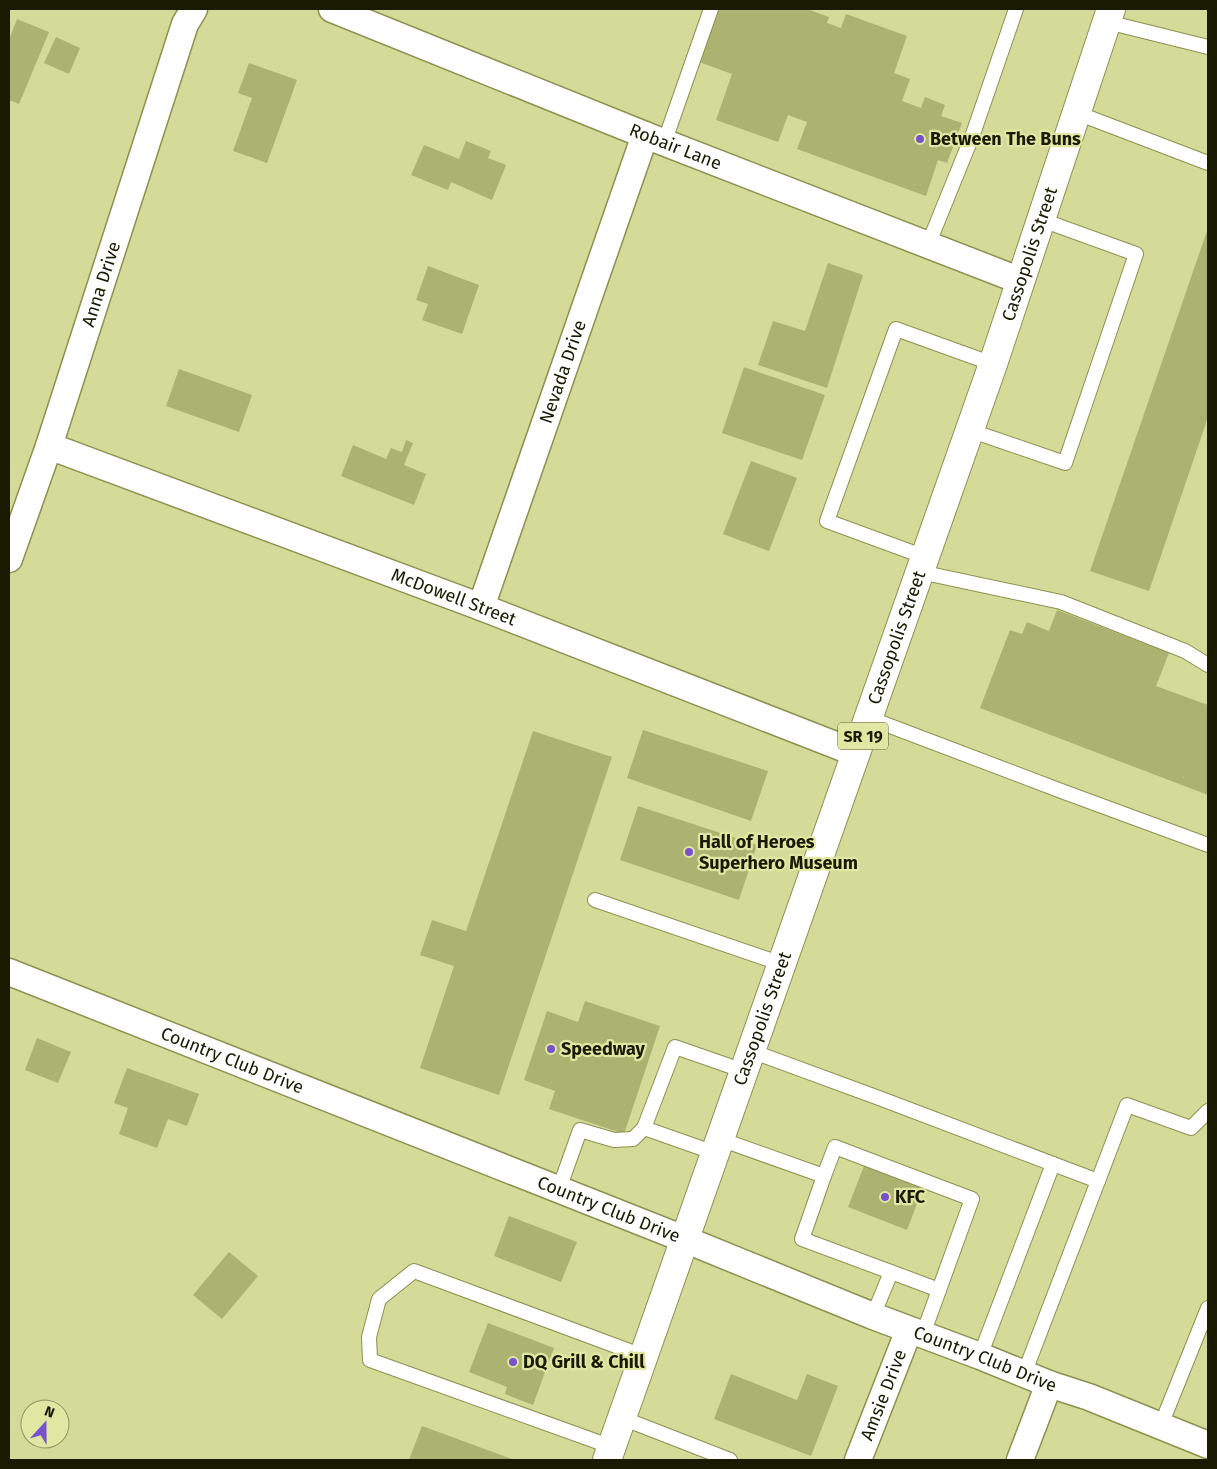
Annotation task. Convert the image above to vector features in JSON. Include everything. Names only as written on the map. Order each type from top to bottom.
[{"type":"main road","name":"Cassopolis Street","points":[[609,1453],[993,364],[1109,15]]},
{"type":"street","name":"Anna Drive","points":[[9,559],[49,446],[185,24],[194,9]]},
{"type":"street","name":"Robair Lane","points":[[332,9],[655,139],[1021,281]]},
{"type":"street","name":"Nevada Drive","points":[[481,607],[655,139]]},
{"type":"street","name":"McDowell Street","points":[[49,446],[481,607],[856,753]]},
{"type":"street","name":"Country Club Drive","points":[[9,972],[559,1189],[873,1316],[1049,1384],[1089,1397],[1208,1445]]},
{"type":"street","name":"Amsie Drive","points":[[858,1460],[916,1332]]},
{"type":"street","points":[[1020,1460],[1049,1384]]},
{"type":"lane","points":[[655,139],[711,9]]},
{"type":"lane","points":[[928,245],[973,134],[1016,9]]},
{"type":"lane","points":[[1109,15],[1208,47]]},
{"type":"lane","points":[[1077,113],[1208,163]]},
{"type":"lane","points":[[969,430],[1065,464],[1136,254],[1042,220]]},
{"type":"lane","points":[[993,364],[896,329],[827,521],[922,564],[1061,602],[1185,651],[1208,665]]},
{"type":"lane","points":[[869,718],[1208,845]]},
{"type":"lane","points":[[595,900],[782,964]]},
{"type":"lane","points":[[559,1189],[580,1130],[614,1140],[633,1139],[644,1128],[675,1047],[747,1061],[1053,1164],[1098,1181]]},
{"type":"lane","points":[[1024,1374],[1127,1105],[1191,1128],[1208,1111]]},
{"type":"lane","points":[[644,1128],[824,1176]]},
{"type":"lane","points":[[916,1332],[939,1290],[972,1199],[835,1147],[802,1239],[939,1290]]},
{"type":"lane","points":[[980,1356],[1053,1164]]},
{"type":"lane","points":[[609,1453],[370,1360],[369,1337],[379,1299],[414,1271],[643,1356]]},
{"type":"lane","points":[[873,1316],[891,1272]]},
{"type":"lane","points":[[1161,1425],[1208,1308]]},
{"type":"lane","points":[[622,1418],[730,1460]]},
{"type":"building","points":[[719,9],[807,9],[829,17],[827,23],[841,28],[846,14],[907,36],[894,73],[910,79],[902,101],[921,108],[925,97],[945,105],[941,116],[962,123],[947,163],[938,160],[926,196],[797,149],[807,122],[788,115],[778,142],[716,120],[732,74],[699,62]]},
{"type":"building","points":[[17,19],[49,32],[19,104],[9,100],[9,40]]},
{"type":"building","points":[[56,37],[80,48],[69,74],[44,63]]},
{"type":"building","points":[[249,63],[297,80],[267,163],[233,151],[252,98],[238,93]]},
{"type":"building","points":[[466,141],[491,151],[488,158],[506,165],[492,200],[451,182],[448,190],[411,175],[424,145],[459,159]]},
{"type":"building","points":[[1208,228],[1208,417],[1149,591],[1090,571]]},
{"type":"building","points":[[828,263],[863,275],[827,388],[758,365],[773,321],[805,331]]},
{"type":"building","points":[[428,266],[479,285],[462,334],[422,320],[428,304],[416,300]]},
{"type":"building","points":[[744,367],[825,395],[802,460],[722,433]]},
{"type":"building","points":[[179,369],[252,395],[239,432],[166,406]]},
{"type":"building","points":[[406,440],[413,443],[404,465],[426,474],[414,505],[341,476],[353,445],[386,459],[391,448],[402,452]]},
{"type":"building","points":[[751,461],[797,478],[769,551],[723,534]]},
{"type":"building","points":[[1057,610],[1169,653],[1156,686],[1208,705],[1208,795],[980,708],[1010,630],[1022,634],[1027,622],[1049,631]]},
{"type":"building","points":[[643,730],[768,771],[751,821],[627,778]]},
{"type":"building","points":[[533,731],[612,757],[499,1095],[420,1068],[454,966],[420,955],[432,920],[466,931]]},
{"type":"building","name":"Hall of Heroes Superhero Museum","points":[[638,806],[757,845],[739,900],[620,860]]},
{"type":"building","points":[[585,1001],[660,1026],[624,1134],[549,1109],[555,1091],[524,1080],[547,1011],[578,1022]]},
{"type":"building","points":[[37,1038],[71,1052],[58,1083],[25,1070]]},
{"type":"building","points":[[127,1068],[199,1094],[187,1126],[168,1119],[157,1148],[119,1134],[128,1108],[114,1103]]},
{"type":"building","points":[[864,1166],[923,1188],[907,1230],[848,1207]]},
{"type":"building","points":[[509,1216],[577,1242],[561,1282],[494,1256]]},
{"type":"building","points":[[229,1252],[258,1276],[222,1319],[193,1295]]},
{"type":"building","points":[[488,1323],[554,1348],[533,1405],[505,1394],[507,1387],[469,1372]]},
{"type":"building","points":[[731,1374],[797,1400],[807,1374],[838,1386],[811,1456],[714,1419]]},
{"type":"building","points":[[422,1426],[515,1460],[409,1460]]},
{"type":"place","name":"Between The Buns","points":[[920,139]]},
{"type":"place","name":"Hall of Heroes Superhero Museum","points":[[689,852]]},
{"type":"place","name":"Speedway","points":[[551,1049]]},
{"type":"place","name":"KFC","points":[[885,1197]]},
{"type":"place","name":"DQ Grill & Chill","points":[[513,1362]]}]
